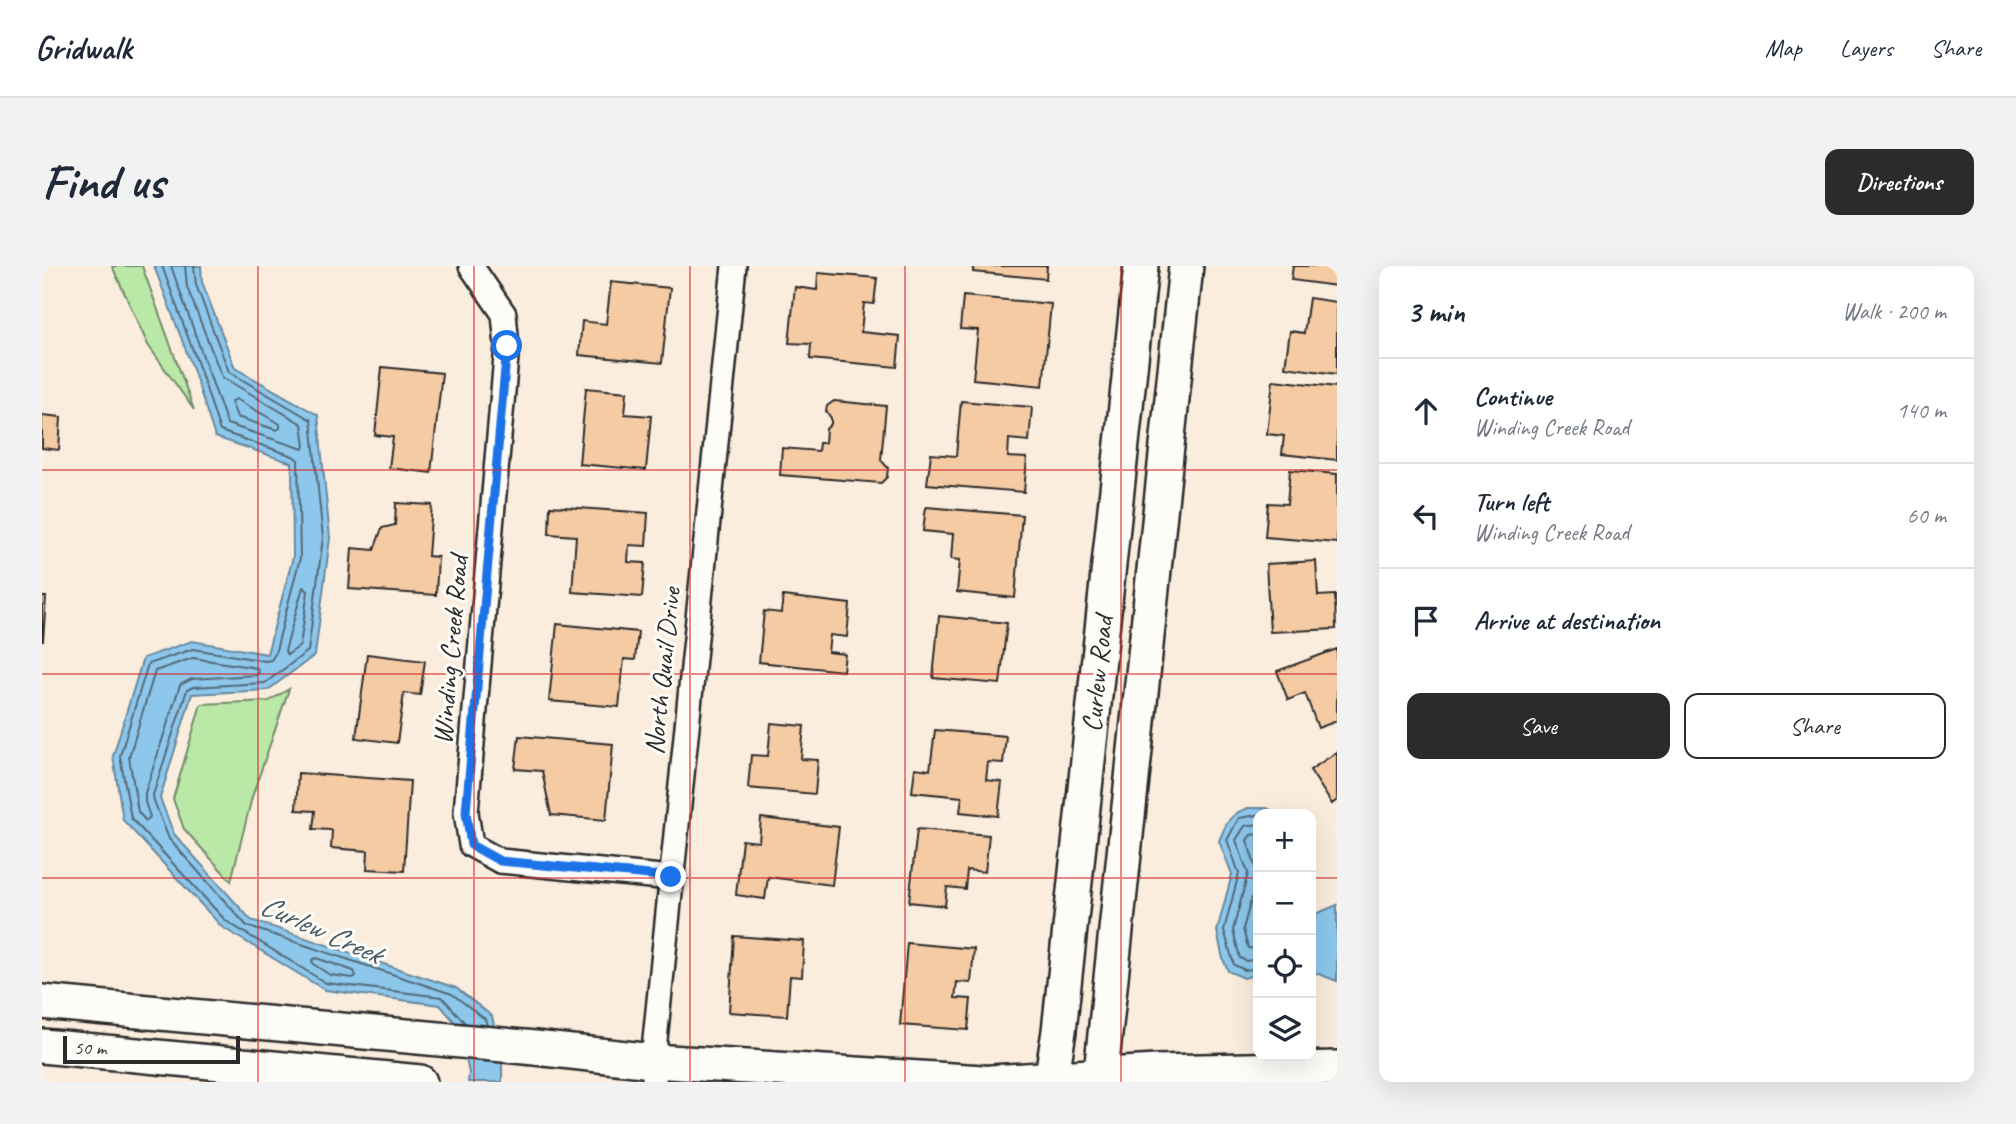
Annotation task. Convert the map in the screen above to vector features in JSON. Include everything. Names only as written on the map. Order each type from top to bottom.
[{"type":"main road","name":"Curlew Road","points":[[1079,1078],[1111,544],[1141,266]]},
{"type":"main road","name":"Curlew Road","points":[[1079,1078],[1104,1040],[1186,266]]},
{"type":"main road","points":[[42,1002],[535,1048],[654,1071],[983,1082]]},
{"type":"main road","points":[[42,1046],[420,1082]]},
{"type":"main road","points":[[991,1082],[1337,1068]]},
{"type":"street","name":"Winding Creek Road","points":[[471,266],[504,314],[507,346],[466,812],[471,845],[500,861],[671,877]]},
{"type":"street","name":"North Quail Drive","points":[[654,1071],[671,877],[734,266]]},
{"type":"green space","points":[[112,266],[142,266],[194,410],[148,345]]},
{"type":"green space","points":[[289,689],[252,797],[231,881],[184,829],[173,799],[201,704],[269,701]]},
{"type":"water","points":[[154,266],[201,266],[202,282],[235,368],[318,415],[330,538],[315,655],[268,690],[192,694],[160,798],[174,834],[251,920],[456,988],[492,1016],[502,1062],[502,1082],[468,1082],[469,1073],[459,1027],[440,1005],[325,990],[222,927],[123,820],[113,756],[143,658],[192,641],[267,654],[293,557],[292,463],[215,437],[193,369]]},
{"type":"water","points":[[1248,808],[1269,809],[1253,809],[1253,975],[1244,978],[1228,971],[1217,931],[1232,874],[1219,841],[1226,825]]},
{"type":"water","points":[[1337,905],[1337,981],[1316,973],[1316,914]]},
{"type":"building","points":[[974,266],[1047,266],[1046,279],[973,272]]},
{"type":"building","points":[[1293,266],[1337,266],[1337,286],[1291,280]]},
{"type":"building","points":[[818,273],[877,278],[874,304],[864,303],[861,332],[900,336],[897,367],[810,359],[811,344],[789,343],[795,287],[817,290]]},
{"type":"building","points":[[611,282],[670,288],[662,363],[579,355],[582,321],[606,324]]},
{"type":"building","points":[[963,296],[1051,304],[1043,386],[973,379],[978,330],[960,329]]},
{"type":"building","points":[[1309,298],[1337,302],[1337,374],[1285,367],[1290,331],[1304,333]]},
{"type":"building","points":[[382,367],[442,373],[431,473],[389,468],[393,437],[375,435]]},
{"type":"building","points":[[1273,380],[1337,387],[1337,460],[1282,454],[1284,436],[1267,434]]},
{"type":"building","points":[[586,388],[627,392],[625,414],[651,416],[646,470],[579,464]]},
{"type":"building","points":[[834,401],[886,406],[881,460],[888,468],[887,477],[881,483],[780,475],[782,448],[818,451],[819,443],[825,443],[826,429],[831,424],[827,406]]},
{"type":"building","points":[[961,401],[1032,407],[1029,441],[1009,439],[1008,457],[1027,458],[1024,492],[927,484],[931,454],[956,456]]},
{"type":"building","points":[[42,415],[61,417],[59,450],[42,448]]},
{"type":"building","points":[[1290,470],[1337,474],[1337,543],[1265,537],[1268,503],[1287,504]]},
{"type":"building","points":[[396,503],[432,505],[428,556],[438,557],[436,595],[349,589],[352,548],[374,550],[382,528],[395,525]]},
{"type":"building","points":[[550,506],[648,513],[646,546],[629,545],[628,562],[645,563],[642,597],[572,592],[576,536],[549,534]]},
{"type":"building","points":[[926,507],[1022,515],[1015,598],[957,592],[960,560],[951,559],[953,534],[923,531]]},
{"type":"building","points":[[1316,561],[1318,596],[1335,595],[1336,629],[1270,632],[1266,564]]},
{"type":"building","points":[[783,596],[850,604],[847,637],[830,635],[828,652],[845,654],[843,671],[759,662],[764,611],[781,613]]},
{"type":"building","points":[[42,597],[46,597],[43,641],[42,641]]},
{"type":"building","points":[[939,616],[1007,623],[1000,684],[933,678]]},
{"type":"building","points":[[557,624],[638,632],[635,660],[624,659],[619,707],[549,701]]},
{"type":"building","points":[[1337,649],[1337,721],[1318,728],[1305,693],[1288,700],[1277,671]]},
{"type":"building","points":[[367,654],[425,661],[420,695],[404,693],[397,743],[356,738]]},
{"type":"building","points":[[771,723],[804,726],[801,759],[818,760],[815,794],[748,788],[751,755],[768,756]]},
{"type":"building","points":[[935,730],[1006,736],[1003,763],[988,762],[986,780],[1002,782],[998,816],[960,812],[962,797],[912,792],[915,768],[930,770]]},
{"type":"building","points":[[519,736],[613,744],[606,820],[551,815],[542,771],[515,769]]},
{"type":"building","points":[[1337,752],[1337,800],[1332,804],[1310,770]]},
{"type":"building","points":[[298,773],[410,781],[404,871],[367,869],[368,851],[331,848],[332,830],[313,829],[315,811],[296,810]]},
{"type":"building","points":[[761,818],[839,827],[832,885],[768,877],[765,899],[736,895],[742,840],[759,842]]},
{"type":"building","points":[[917,829],[989,835],[985,872],[967,870],[965,889],[947,887],[945,906],[909,902]]},
{"type":"building","points":[[734,936],[804,941],[802,977],[790,976],[787,1016],[729,1012]]},
{"type":"building","points":[[907,943],[974,949],[971,983],[957,982],[955,998],[971,999],[968,1030],[900,1025]]},
{"type":"route","points":[[507,346],[466,812],[471,845],[500,861],[671,877]]},
{"type":"water label","name":"Curlew Creek","points":[[321,929]]}]
